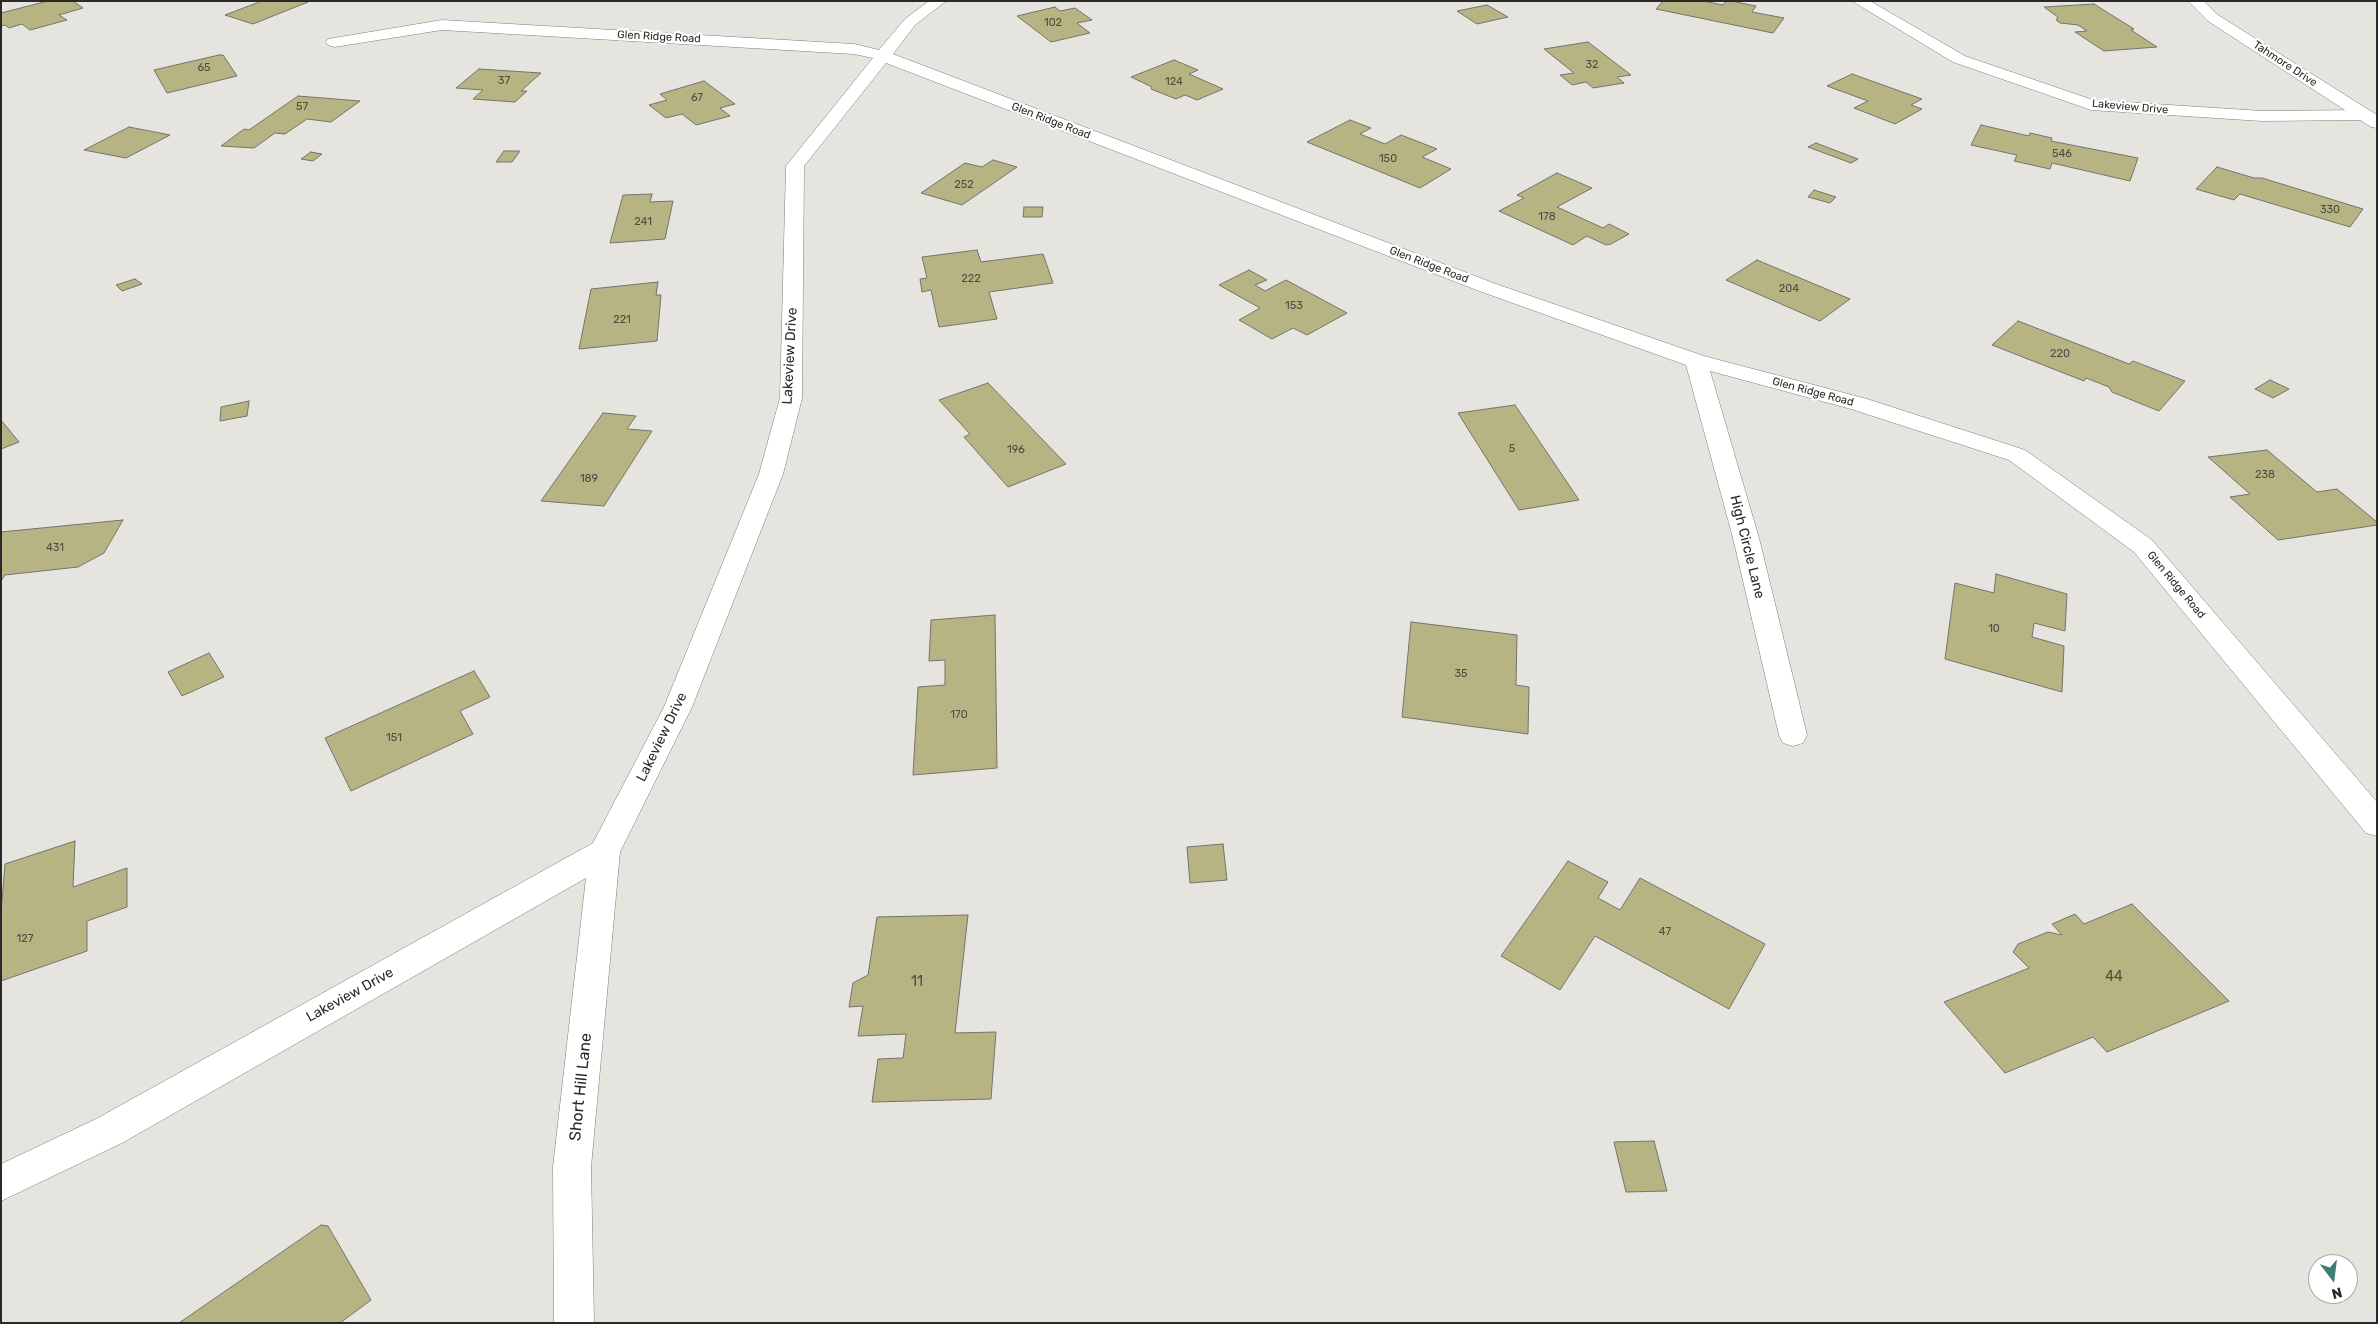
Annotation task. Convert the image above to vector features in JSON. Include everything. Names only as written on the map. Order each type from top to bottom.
[{"type":"street","name":"Lakeview Drive","points":[[1,1183],[109,1131],[604,852],[678,707],[771,474],[791,398],[795,166],[910,22],[939,1]]},
{"type":"street","name":"Lakeview Drive","points":[[1859,1],[1959,60],[2092,105],[2262,116],[2370,119]]},
{"type":"street","name":"Tahmore Drive","points":[[2195,1],[2213,18],[2370,119]]},
{"type":"street","name":"Glen Ridge Road","points":[[334,42],[442,24],[854,49],[883,56],[1489,288],[1696,361],[1859,404],[2018,455],[2143,546],[2377,824]]},
{"type":"street","name":"High Circle Lane","points":[[1696,361],[1746,538],[1793,735]]},
{"type":"street","name":"Short Hill Lane","points":[[574,1323],[572,1167],[604,852]]},
{"type":"building","points":[[48,1],[73,1],[83,8],[59,15],[67,20],[30,30],[22,24],[9,28],[5,25],[1,26],[1,13]]},
{"type":"building","points":[[262,1],[308,2],[253,24],[225,15]]},
{"type":"building","points":[[1663,1],[1703,1],[1723,5],[1726,1],[1731,1],[1756,6],[1752,12],[1784,18],[1773,33],[1656,9]]},
{"type":"building","points":[[2094,4],[2134,29],[2131,30],[2157,47],[2104,51],[2075,32],[2087,31],[2078,25],[2060,23],[2056,20],[2058,17],[2044,7]]},
{"type":"building","points":[[1487,5],[1508,17],[1477,24],[1457,11]]},
{"type":"building","points":[[1055,7],[1060,11],[1075,8],[1092,20],[1077,23],[1090,33],[1051,42],[1017,16]]},
{"type":"building","points":[[1588,42],[1631,75],[1617,77],[1624,83],[1593,88],[1586,82],[1572,85],[1560,75],[1574,73],[1544,49]]},
{"type":"building","points":[[223,55],[237,76],[167,93],[154,70]]},
{"type":"building","points":[[1174,60],[1198,70],[1189,74],[1223,89],[1197,100],[1185,95],[1176,99],[1151,89],[1152,87],[1131,77]]},
{"type":"building","points":[[479,69],[541,73],[521,91],[527,91],[515,102],[473,99],[483,90],[456,88]]},
{"type":"building","points":[[1852,74],[1922,99],[1911,105],[1922,109],[1895,124],[1854,108],[1868,101],[1827,86]]},
{"type":"building","points":[[704,81],[735,104],[720,108],[730,116],[696,125],[682,114],[666,118],[649,105],[667,100],[660,94]]},
{"type":"building","points":[[298,96],[360,101],[331,122],[307,119],[285,134],[275,133],[254,148],[221,146],[244,129],[249,130]]},
{"type":"building","points":[[1350,120],[1371,128],[1360,134],[1385,144],[1401,135],[1437,149],[1422,157],[1451,169],[1420,188],[1307,142]]},
{"type":"building","points":[[1981,125],[2029,136],[2030,133],[2052,138],[2051,141],[2138,158],[2130,181],[2052,163],[2050,169],[2014,161],[2017,155],[1971,145]]},
{"type":"building","points":[[129,127],[170,135],[126,158],[84,150]]},
{"type":"building","points":[[1816,143],[1858,159],[1851,163],[1808,147]]},
{"type":"building","points":[[504,151],[520,151],[512,162],[496,162]]},
{"type":"building","points":[[311,152],[322,154],[313,161],[301,159]]},
{"type":"building","points":[[993,160],[1017,167],[962,205],[921,193],[965,163],[982,167]]},
{"type":"building","points":[[2217,167],[2254,178],[2262,178],[2363,209],[2350,227],[2240,194],[2234,200],[2196,189]]},
{"type":"building","points":[[1557,173],[1592,188],[1557,207],[1603,228],[1609,224],[1629,234],[1606,245],[1587,236],[1573,245],[1499,211],[1524,198],[1517,195]]},
{"type":"building","points":[[1814,190],[1836,197],[1830,203],[1808,197]]},
{"type":"building","points":[[652,194],[650,202],[673,201],[665,239],[610,243],[623,195]]},
{"type":"building","points":[[1024,207],[1043,207],[1042,217],[1023,217]]},
{"type":"building","points":[[977,250],[981,262],[1043,254],[1053,283],[989,292],[997,319],[939,327],[931,290],[922,292],[920,279],[927,278],[922,257]]},
{"type":"building","points":[[1757,260],[1850,299],[1820,321],[1726,280]]},
{"type":"building","points":[[1249,270],[1267,280],[1255,285],[1265,291],[1286,280],[1347,313],[1307,335],[1293,328],[1272,339],[1239,320],[1260,308],[1219,285]]},
{"type":"building","points":[[135,279],[142,284],[122,291],[116,285]]},
{"type":"building","points":[[658,282],[656,295],[661,295],[657,341],[579,349],[591,289]]},
{"type":"building","points":[[2018,321],[2129,364],[2133,361],[2185,381],[2159,411],[2112,392],[2109,387],[2086,378],[2084,381],[1992,345]]},
{"type":"building","points":[[2270,380],[2289,389],[2273,398],[2255,389]]},
{"type":"building","points":[[988,383],[1066,464],[1008,487],[964,437],[970,434],[939,400]]},
{"type":"building","points":[[249,401],[247,416],[220,421],[221,407]]},
{"type":"building","points":[[1515,405],[1579,500],[1519,510],[1458,413]]},
{"type":"building","points":[[603,413],[636,416],[627,429],[652,431],[604,506],[541,501]]},
{"type":"building","points":[[1,420],[19,442],[1,449]]},
{"type":"building","points":[[2267,450],[2317,492],[2337,489],[2377,522],[2377,525],[2278,540],[2230,497],[2250,494],[2208,457]]},
{"type":"building","points":[[123,520],[104,553],[78,567],[5,575],[1,581],[1,532]]},
{"type":"building","points":[[1996,574],[2067,594],[2065,631],[2034,623],[2032,637],[2064,646],[2062,692],[1945,659],[1955,583],[1994,593]]},
{"type":"building","points":[[995,615],[997,768],[913,775],[918,687],[945,685],[945,660],[929,661],[931,620]]},
{"type":"building","points":[[1411,622],[1517,635],[1516,685],[1529,687],[1528,734],[1402,717]]},
{"type":"building","points":[[209,653],[224,677],[182,696],[168,672]]},
{"type":"building","points":[[474,671],[490,697],[460,711],[473,734],[351,791],[325,738]]},
{"type":"building","points":[[75,841],[73,887],[127,868],[127,907],[87,921],[87,951],[1,981],[1,912],[5,864]]},
{"type":"building","points":[[1223,844],[1227,880],[1190,883],[1187,847]]},
{"type":"building","points":[[1568,861],[1608,882],[1598,898],[1620,910],[1640,878],[1765,944],[1729,1009],[1595,936],[1560,990],[1501,956]]},
{"type":"building","points":[[2132,904],[2229,1001],[2107,1052],[2093,1037],[2005,1073],[1944,1002],[2029,968],[2013,952],[2018,944],[2048,932],[2062,935],[2052,924],[2075,914],[2084,924]]},
{"type":"building","points":[[968,915],[955,1033],[996,1032],[991,1099],[872,1102],[878,1059],[903,1058],[906,1034],[858,1036],[863,1006],[849,1007],[853,983],[868,975],[877,917]]},
{"type":"building","points":[[1654,1141],[1667,1191],[1626,1192],[1614,1142]]},
{"type":"building","points":[[321,1225],[328,1226],[371,1300],[340,1323],[179,1323]]}]
